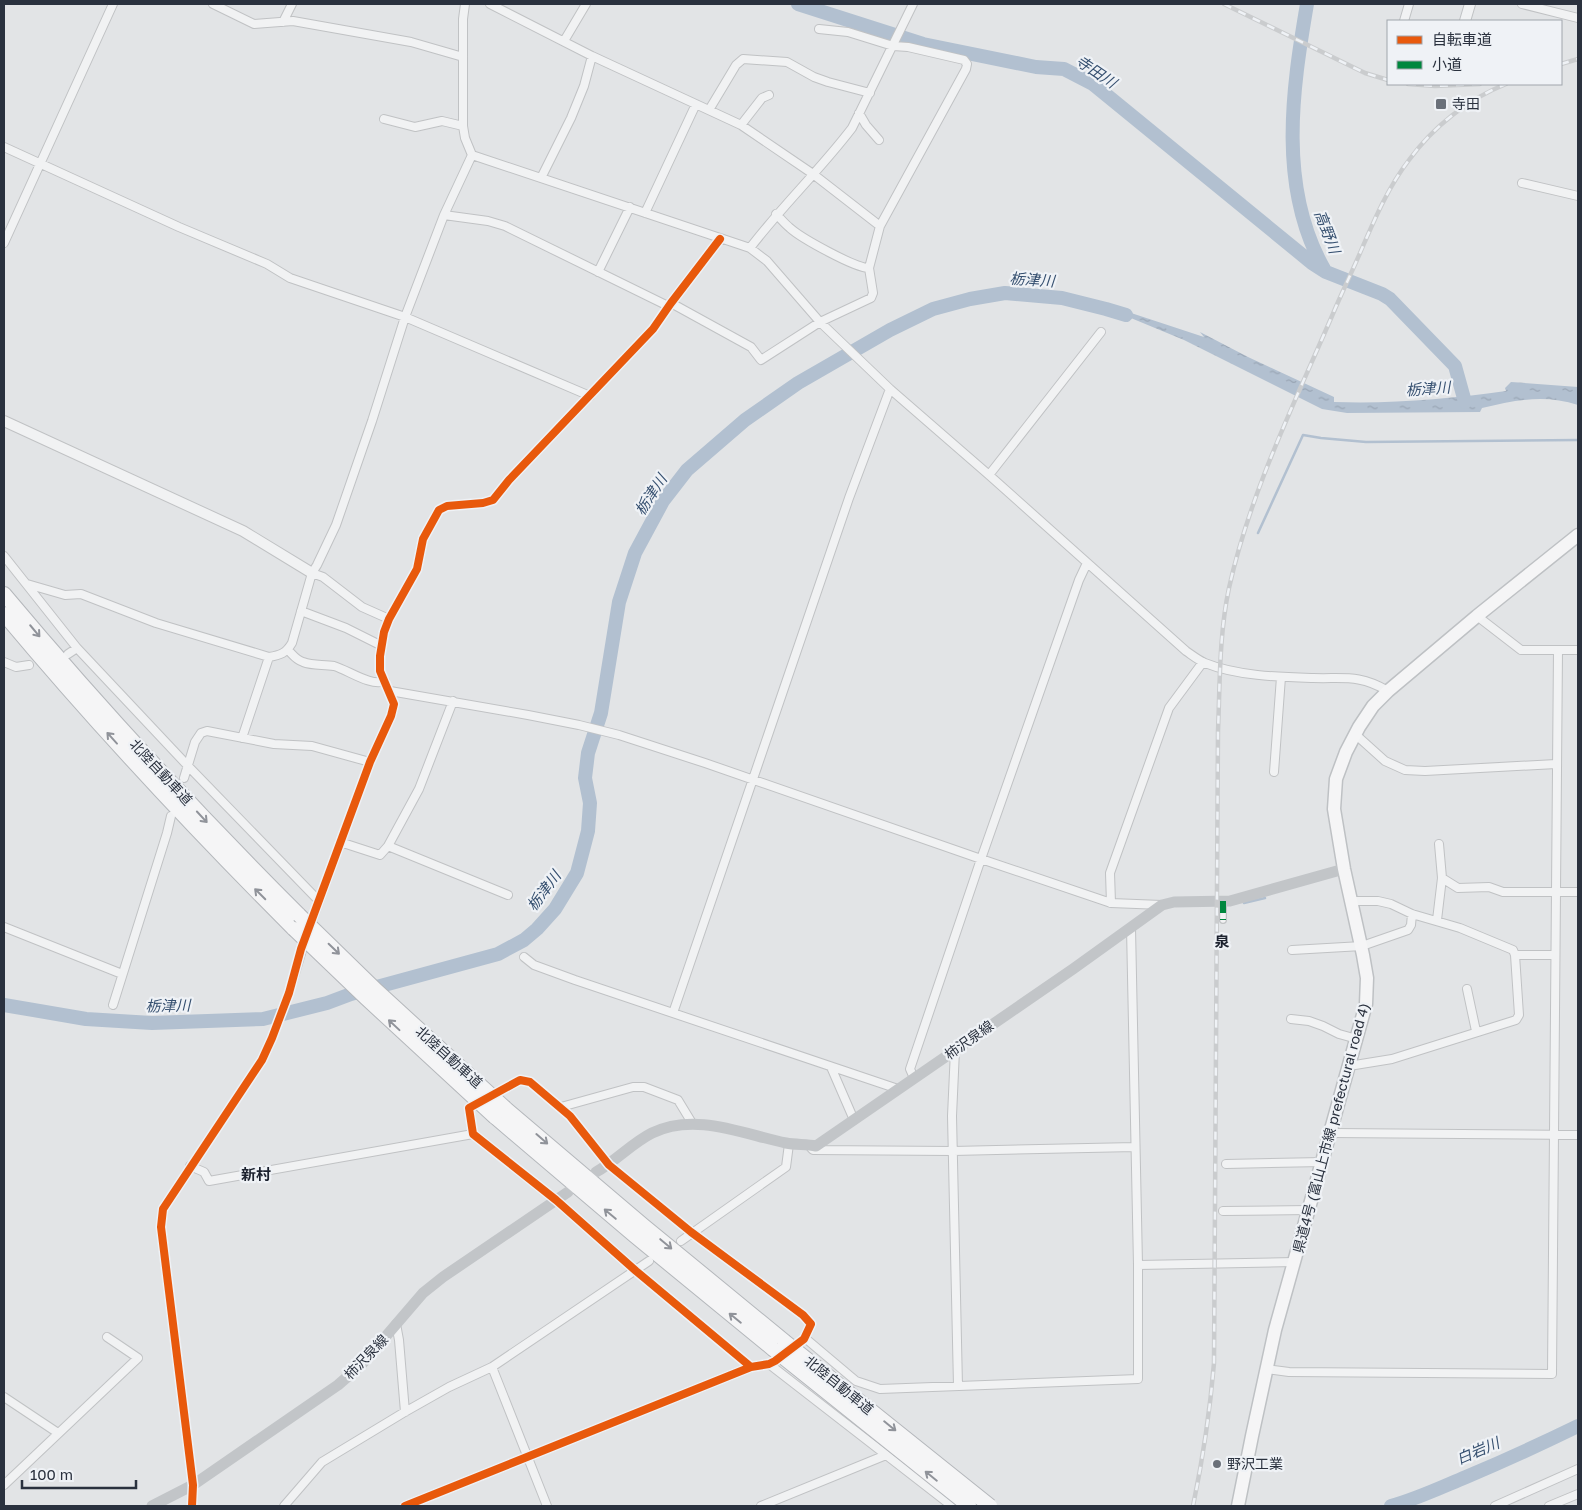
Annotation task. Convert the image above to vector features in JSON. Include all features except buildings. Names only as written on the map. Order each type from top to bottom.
[{"type":"highway","name":"北陸自動車道","points":[[4,594],[47,646],[233,849],[500,1112],[635,1236],[990,1506]]},
{"type":"highway","name":"北陸自動車道","points":[[4,614],[96,721],[294,929],[366,998],[500,1112]]},
{"type":"highway","name":"北陸自動車道","points":[[779,1345],[969,1506]]},
{"type":"main road","name":"県道4号 (富山上市線 prefectural road 4)","points":[[1239,1500],[1266,1369],[1294,1262],[1358,1039],[1366,1004],[1367,978],[1362,946],[1344,869],[1334,809],[1336,779],[1355,734],[1373,706],[1388,690],[1578,535]]},
{"type":"main road","name":"柿沢泉線","points":[[596,1172],[609,1165],[629,1148],[652,1133],[668,1126],[692,1123],[718,1126],[789,1144],[816,1146],[1162,905],[1174,902],[1223,901],[1243,898],[1344,869]]},
{"type":"main road","name":"柿沢泉線","points":[[152,1506],[193,1484],[351,1374],[423,1293],[443,1277],[568,1192]]},
{"type":"street","points":[[4,243],[113,4]]},
{"type":"street","points":[[213,4],[254,24],[293,21],[411,42],[463,57]]},
{"type":"street","points":[[283,22],[292,4]]},
{"type":"street","points":[[27,584],[66,595],[81,594],[156,623],[269,656],[280,655],[288,650],[302,611],[312,573],[336,525],[405,317],[444,215],[472,155],[465,138],[463,126],[463,19],[465,4]]},
{"type":"street","points":[[490,4],[592,56],[741,125],[813,174],[880,226]]},
{"type":"street","points":[[564,41],[586,4]]},
{"type":"street","points":[[750,248],[776,214],[852,128],[913,4]]},
{"type":"street","points":[[1404,20],[1408,4]]},
{"type":"street","points":[[1465,20],[1470,4]]},
{"type":"street","points":[[1522,4],[1578,18]]},
{"type":"street","points":[[444,215],[488,221],[505,226],[751,347],[761,360],[820,322],[871,298],[873,292],[869,268],[880,226],[966,69],[964,60],[908,47],[893,46],[848,32],[819,29]]},
{"type":"street","points":[[541,178],[571,118],[584,86],[592,56]]},
{"type":"street","points":[[709,110],[736,65],[743,59],[787,62],[821,79],[870,93]]},
{"type":"street","points":[[741,125],[762,98],[769,95]]},
{"type":"street","points":[[646,213],[696,104]]},
{"type":"street","points":[[859,114],[879,140]]},
{"type":"street","points":[[384,119],[415,127],[442,121],[463,126]]},
{"type":"street","points":[[4,147],[179,227],[267,264],[290,278],[405,317],[590,396]]},
{"type":"street","points":[[472,155],[750,248],[767,261],[820,322],[890,389],[1186,651],[1203,662],[1220,668],[1281,677],[1353,678],[1372,682],[1388,690]]},
{"type":"street","points":[[1522,183],[1578,196]]},
{"type":"street","points":[[598,272],[630,207]]},
{"type":"street","points":[[776,214],[791,229],[802,236],[855,265],[869,268]]},
{"type":"street","points":[[192,1506],[193,1484],[161,1227],[163,1208],[262,1060],[272,1038],[289,993],[301,949],[340,842],[370,762],[391,716],[394,704],[380,671],[382,646],[389,620],[417,569],[423,539],[439,510],[447,506],[483,503],[493,500],[509,480],[653,329],[720,239]]},
{"type":"street","points":[[989,475],[1101,332]]},
{"type":"street","points":[[673,1013],[849,498],[890,389]]},
{"type":"street","points":[[4,421],[243,531],[312,573],[323,577],[362,607],[389,620]]},
{"type":"street","points":[[4,556],[77,648],[319,901]]},
{"type":"street","points":[[914,1078],[910,1069],[1079,580],[1087,564]]},
{"type":"street","points":[[302,611],[346,628],[382,646]]},
{"type":"street","points":[[1477,616],[1521,650],[1578,650]]},
{"type":"street","points":[[68,654],[77,648]]},
{"type":"street","points":[[288,650],[296,659],[303,662],[333,666],[380,684],[385,681]]},
{"type":"street","points":[[1266,1369],[1289,1372],[1552,1374],[1558,650]]},
{"type":"street","points":[[242,738],[269,656]]},
{"type":"street","points":[[4,662],[16,667],[29,665]]},
{"type":"street","points":[[1111,903],[1110,873],[1169,708],[1203,662]]},
{"type":"street","points":[[1274,772],[1281,677]]},
{"type":"street","points":[[390,691],[579,725],[620,735],[1111,903],[1162,905]]},
{"type":"street","points":[[340,842],[380,855],[388,846],[419,788],[453,701]]},
{"type":"street","points":[[184,778],[195,742],[201,733],[207,731],[274,744],[312,746],[370,762]]},
{"type":"street","points":[[1355,734],[1385,761],[1405,770],[1425,771],[1556,764]]},
{"type":"street","points":[[113,1005],[171,816]]},
{"type":"street","points":[[1437,920],[1442,878],[1438,844]]},
{"type":"street","points":[[388,846],[508,895]]},
{"type":"street","points":[[1442,878],[1458,888],[1489,887],[1503,892],[1578,892]]},
{"type":"street","points":[[1351,1064],[1392,1059],[1476,1031],[1516,1020],[1519,1015],[1515,955],[1513,950],[1460,928],[1412,914],[1378,900],[1352,901]]},
{"type":"street","points":[[1223,901],[1223,920]]},
{"type":"street","points":[[1292,950],[1362,946],[1408,930],[1412,925],[1412,914]]},
{"type":"street","points":[[4,927],[122,974]]},
{"type":"street","points":[[804,1338],[856,1380],[880,1389],[1138,1379],[1138,1265],[1131,928]]},
{"type":"street","points":[[1515,955],[1555,955]]},
{"type":"street","points":[[524,957],[534,965],[559,974],[898,1089]]},
{"type":"street","points":[[1467,989],[1476,1031]]},
{"type":"street","points":[[1290,1019],[1309,1021],[1339,1034],[1358,1039]]},
{"type":"street","points":[[955,1050],[952,1116],[958,1386]]},
{"type":"street","points":[[831,1067],[854,1120]]},
{"type":"street","points":[[405,1506],[751,1367],[769,1364],[804,1338],[811,1324],[803,1315],[691,1232],[609,1165],[561,1107],[530,1082],[520,1080],[469,1108],[473,1134],[556,1200],[636,1271],[751,1367]]},
{"type":"street","points":[[561,1107],[633,1087],[644,1087],[678,1100],[692,1123]]},
{"type":"street","points":[[1331,1133],[1578,1135]]},
{"type":"street","points":[[190,1166],[204,1172],[209,1181],[473,1134]]},
{"type":"street","points":[[680,1241],[786,1166],[789,1144]]},
{"type":"street","points":[[808,1144],[813,1150],[953,1150],[1135,1146]]},
{"type":"street","points":[[1226,1164],[1322,1162]]},
{"type":"street","points":[[1223,1211],[1309,1210]]},
{"type":"street","points":[[284,1506],[322,1462],[449,1387],[492,1367],[636,1271],[648,1261]]},
{"type":"street","points":[[1138,1265],[1294,1262]]},
{"type":"street","points":[[396,1324],[405,1412]]},
{"type":"street","points":[[4,1485],[138,1358],[107,1337]]},
{"type":"street","points":[[769,1364],[952,1506]]},
{"type":"street","points":[[492,1367],[547,1506]]},
{"type":"street","points":[[4,1397],[58,1433]]},
{"type":"street","points":[[761,1506],[886,1454]]},
{"type":"street","points":[[1495,1506],[1578,1469]]},
{"type":"street","points":[[1549,1506],[1578,1494]]},
{"type":"water","points":[[1097,304],[1119,309],[1204,337],[1200,332],[1248,357],[1334,397],[1334,402],[1399,402],[1463,396],[1506,391],[1505,388],[1511,382],[1578,387],[1578,405],[1554,400],[1530,399],[1482,408],[1480,412],[1347,413],[1322,409],[1184,340]]},
{"type":"waterway","name":"寺田川","points":[[798,4],[923,44],[1036,67],[1064,69],[1093,84],[1312,263],[1326,272],[1390,299],[1455,366],[1465,402]]},
{"type":"waterway","name":"高野川","points":[[1307,4],[1294,105],[1294,172],[1300,206],[1309,238],[1324,269]]},
{"type":"waterway","name":"栃津川","points":[[4,1005],[86,1019],[152,1023],[263,1019],[327,1003],[351,994],[498,954],[524,940],[555,909],[577,873],[588,831],[590,803],[585,778],[588,753],[601,713],[619,602],[635,553],[663,501],[687,470],[745,420],[798,383],[890,330],[933,309],[970,299],[1005,293],[1062,298],[1126,315]]},
{"type":"waterway","points":[[1258,533],[1303,435],[1366,442],[1578,440]]},
{"type":"waterway","points":[[1244,903],[1265,898]]},
{"type":"waterway","name":"白岩川","points":[[1391,1506],[1480,1471],[1578,1426]]},
{"type":"railway","points":[[1224,4],[1365,73],[1387,80]]},
{"type":"railway","points":[[1562,64],[1578,59]]},
{"type":"railway","points":[[1422,85],[1458,85]]},
{"type":"railway","points":[[1193,1506],[1206,1434],[1214,1363],[1218,731],[1222,641],[1229,588],[1249,518],[1274,449],[1389,191],[1409,160],[1440,125],[1465,106],[1504,85]]},
{"type":"marked path","points":[[1223,901],[1223,920]]},
{"type":"cycle path","points":[[192,1506],[193,1485],[161,1227],[163,1209],[262,1060],[272,1038],[289,993],[301,949],[370,762],[391,716],[394,704],[380,671],[380,656],[384,632],[389,619],[417,569],[423,539],[439,510],[447,506],[483,503],[493,500],[509,480],[653,329],[720,239]]},
{"type":"cycle path","points":[[405,1506],[751,1367],[769,1364],[804,1339],[811,1324],[803,1315],[691,1232],[609,1165],[570,1116],[530,1082],[520,1080],[469,1108],[473,1134],[556,1200],[636,1271],[751,1367]]},
{"type":"place","name":"寺田","points":[[1441,104]]},
{"type":"place","name":"野沢工業","points":[[1217,1464]]},
{"type":"district","name":"泉","points":[[1222,942]]},
{"type":"district","name":"新村","points":[[256,1175]]}]
